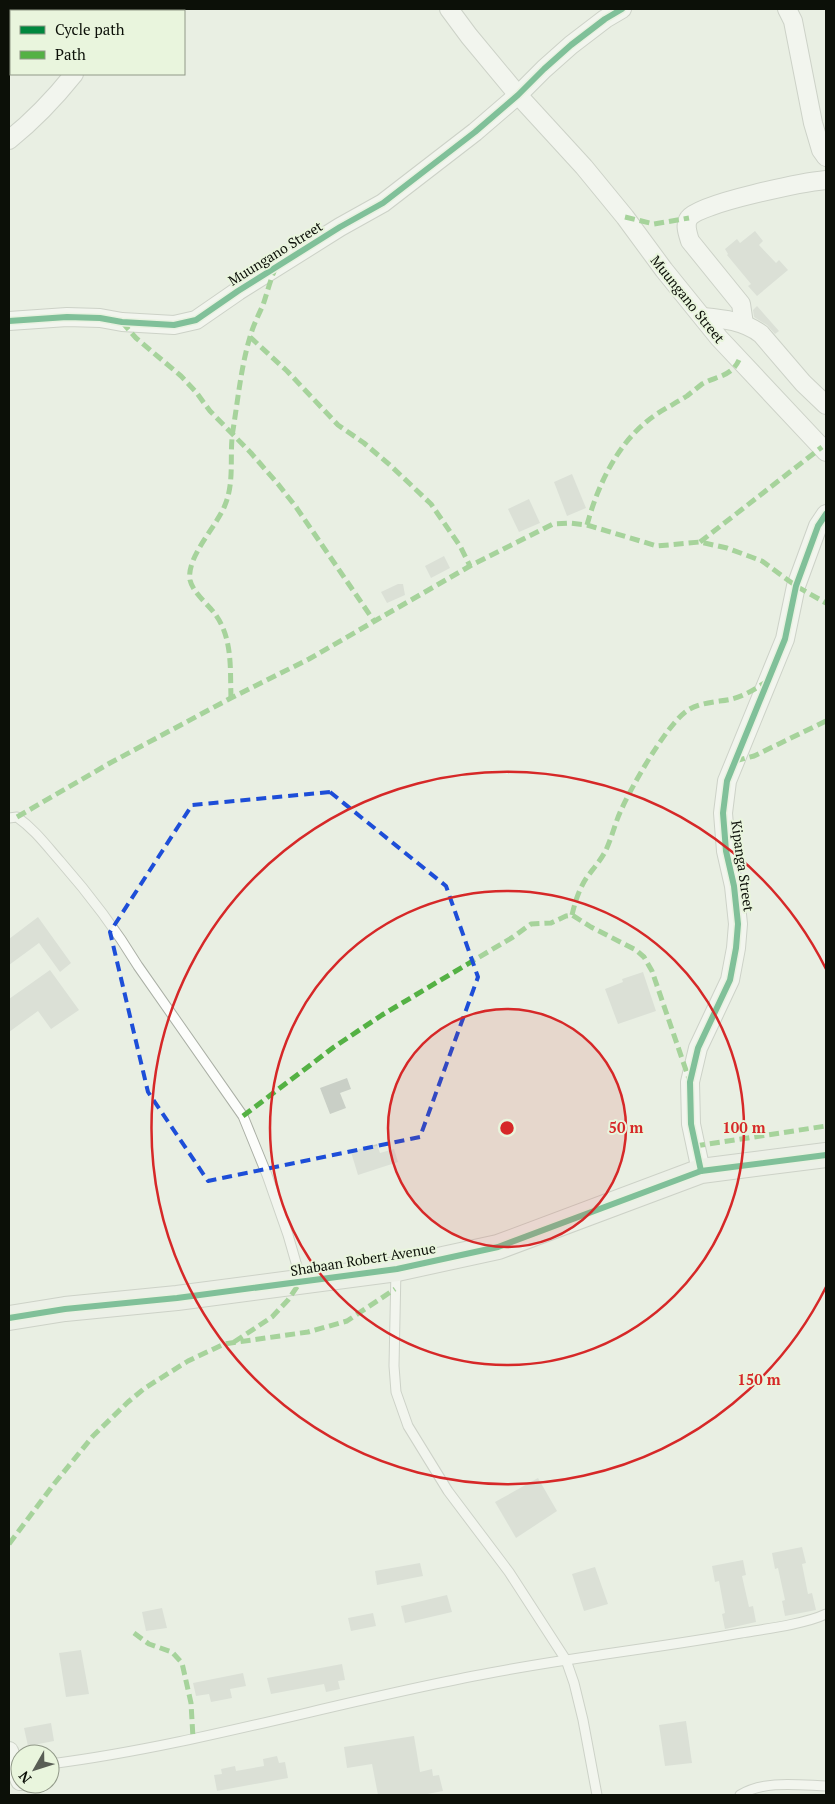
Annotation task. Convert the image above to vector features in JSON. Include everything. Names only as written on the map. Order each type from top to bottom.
[{"type":"street","name":"Muungano Street","points":[[449,9],[518,95],[584,167],[625,217],[664,270],[739,360],[826,452]]},
{"type":"street","points":[[518,95],[571,45],[605,19],[622,9]]},
{"type":"street","points":[[787,9],[792,21],[813,123],[824,154],[808,182]]},
{"type":"street","points":[[9,140],[48,105],[73,75]]},
{"type":"street","name":"Muungano Street","points":[[9,321],[67,317],[174,325],[196,320],[238,291],[340,227],[383,203],[437,163],[518,95]]},
{"type":"street","points":[[744,324],[741,304],[690,240],[687,222],[692,214],[713,206],[760,193],[808,182],[826,180]]},
{"type":"street","points":[[703,317],[744,324],[753,328],[761,334],[803,383],[826,405]]},
{"type":"street","name":"Kipanga Street","points":[[701,1171],[691,1124],[690,1082],[698,1048],[730,980],[738,924],[734,886],[726,851],[723,812],[727,781],[784,638],[796,586],[818,526],[826,514]]},
{"type":"street","name":"Shabaan Robert Avenue","points":[[9,1318],[65,1309],[243,1290],[301,1280],[396,1269],[498,1247],[701,1171],[826,1154]]},
{"type":"lane","points":[[9,818],[17,818],[28,826],[84,888],[123,941],[138,966],[243,1116],[288,1235],[301,1280]]},
{"type":"lane","points":[[396,1269],[394,1366],[396,1392],[408,1426],[448,1491],[509,1572],[566,1660],[584,1720],[597,1795]]},
{"type":"lane","points":[[60,1762],[148,1748],[490,1672],[716,1638],[798,1622],[826,1614]]},
{"type":"lane","points":[[740,1795],[758,1788],[786,1785],[826,1786]]},
{"type":"highlighted area","points":[[330,792],[446,886],[478,977],[420,1137],[208,1181],[148,1092],[110,932],[192,805]]},
{"type":"building","points":[[755,231],[763,241],[759,245],[776,263],[779,260],[788,270],[757,296],[748,286],[751,284],[727,255],[725,249],[737,239],[740,243]]},
{"type":"building","points":[[757,306],[779,331],[775,334],[767,325],[754,317],[753,310]]},
{"type":"building","points":[[572,474],[586,508],[567,516],[554,482]]},
{"type":"building","points":[[529,499],[540,523],[519,532],[508,509]]},
{"type":"building","points":[[444,556],[450,568],[431,578],[425,566]]},
{"type":"building","points":[[398,584],[403,584],[405,595],[387,603],[381,592]]},
{"type":"building","points":[[38,917],[71,963],[60,972],[39,943],[9,965],[9,939]]},
{"type":"building","points":[[50,970],[79,1010],[51,1029],[38,1011],[9,1032],[9,999]]},
{"type":"building","points":[[643,972],[656,1011],[618,1024],[605,989],[623,982],[622,979]]},
{"type":"building","points":[[347,1078],[351,1089],[340,1093],[346,1108],[330,1114],[320,1088]]},
{"type":"building","points":[[377,1144],[380,1153],[394,1149],[398,1162],[358,1175],[351,1152]]},
{"type":"building","points":[[538,1478],[557,1511],[516,1538],[495,1502]]},
{"type":"building","points":[[802,1547],[806,1563],[802,1564],[808,1594],[812,1593],[816,1610],[785,1616],[782,1601],[785,1600],[778,1568],[775,1569],[772,1553]]},
{"type":"building","points":[[743,1560],[746,1575],[742,1576],[749,1607],[753,1606],[756,1622],[725,1629],[722,1614],[725,1613],[719,1581],[715,1582],[712,1566]]},
{"type":"building","points":[[420,1563],[423,1576],[377,1585],[375,1571]]},
{"type":"building","points":[[595,1567],[608,1604],[584,1611],[572,1574]]},
{"type":"building","points":[[447,1595],[452,1612],[405,1623],[401,1606]]},
{"type":"building","points":[[162,1608],[167,1628],[146,1631],[142,1612]]},
{"type":"building","points":[[373,1613],[376,1626],[351,1631],[348,1618]]},
{"type":"building","points":[[81,1650],[89,1694],[66,1697],[59,1653]]},
{"type":"building","points":[[342,1664],[345,1680],[338,1681],[340,1689],[326,1692],[324,1684],[271,1694],[267,1678]]},
{"type":"building","points":[[243,1673],[246,1686],[230,1689],[232,1698],[211,1702],[209,1694],[196,1696],[193,1683]]},
{"type":"building","points":[[686,1721],[692,1763],[665,1766],[659,1725]]},
{"type":"building","points":[[51,1723],[54,1741],[28,1744],[24,1728]]},
{"type":"building","points":[[414,1736],[420,1772],[432,1769],[433,1776],[439,1775],[443,1791],[422,1795],[378,1795],[372,1764],[347,1768],[344,1747]]},
{"type":"building","points":[[277,1756],[279,1763],[285,1762],[288,1778],[217,1791],[214,1775],[222,1774],[221,1769],[235,1766],[236,1771],[264,1766],[263,1759]]},
{"type":"marked path","points":[[625,217],[654,224],[689,218]]},
{"type":"marked path","points":[[231,698],[229,654],[225,633],[215,614],[194,589],[190,580],[190,571],[197,552],[221,513],[228,496],[231,477],[233,430],[244,360],[251,333],[275,269]]},
{"type":"marked path","points":[[122,322],[136,338],[181,376],[210,411],[278,484],[296,507],[374,621]]},
{"type":"marked path","points":[[250,337],[287,371],[338,425],[364,443],[431,504],[460,546],[470,566]]},
{"type":"marked path","points":[[587,525],[608,469],[634,433],[655,415],[687,396],[702,384],[732,370],[739,360]]},
{"type":"marked path","points":[[700,542],[822,447]]},
{"type":"marked path","points":[[17,817],[110,763],[231,698],[309,659],[470,566],[553,524],[587,525],[657,546],[700,542],[727,548],[762,561],[796,586],[826,603]]},
{"type":"marked path","points":[[572,915],[582,886],[605,852],[629,794],[648,760],[669,729],[679,717],[693,707],[736,698],[766,682]]},
{"type":"marked path","points":[[735,761],[754,756],[826,721]]},
{"type":"marked path","points":[[243,1116],[334,1047],[382,1015],[513,937],[531,924],[551,923],[572,915],[636,950],[644,957],[652,971],[689,1079]]},
{"type":"marked path","points":[[695,1146],[826,1126]]},
{"type":"marked path","points":[[234,1342],[272,1317],[288,1300],[301,1281]]},
{"type":"marked path","points":[[9,1544],[93,1436],[145,1388],[188,1361],[224,1344],[308,1332],[347,1321],[395,1289]]},
{"type":"marked path","points":[[134,1633],[149,1644],[172,1652],[182,1663],[191,1703],[193,1738]]},
{"type":"cycle path","points":[[9,321],[67,317],[174,325],[196,320],[238,291],[340,227],[383,203],[475,132],[571,45],[605,19],[622,9]]},
{"type":"cycle path","points":[[701,1171],[691,1124],[690,1082],[698,1048],[730,980],[738,924],[734,886],[726,851],[723,813],[727,781],[785,639],[796,586],[818,526],[826,514]]},
{"type":"cycle path","points":[[9,1318],[65,1309],[177,1298],[397,1269],[498,1247],[701,1171],[826,1155]]}]
